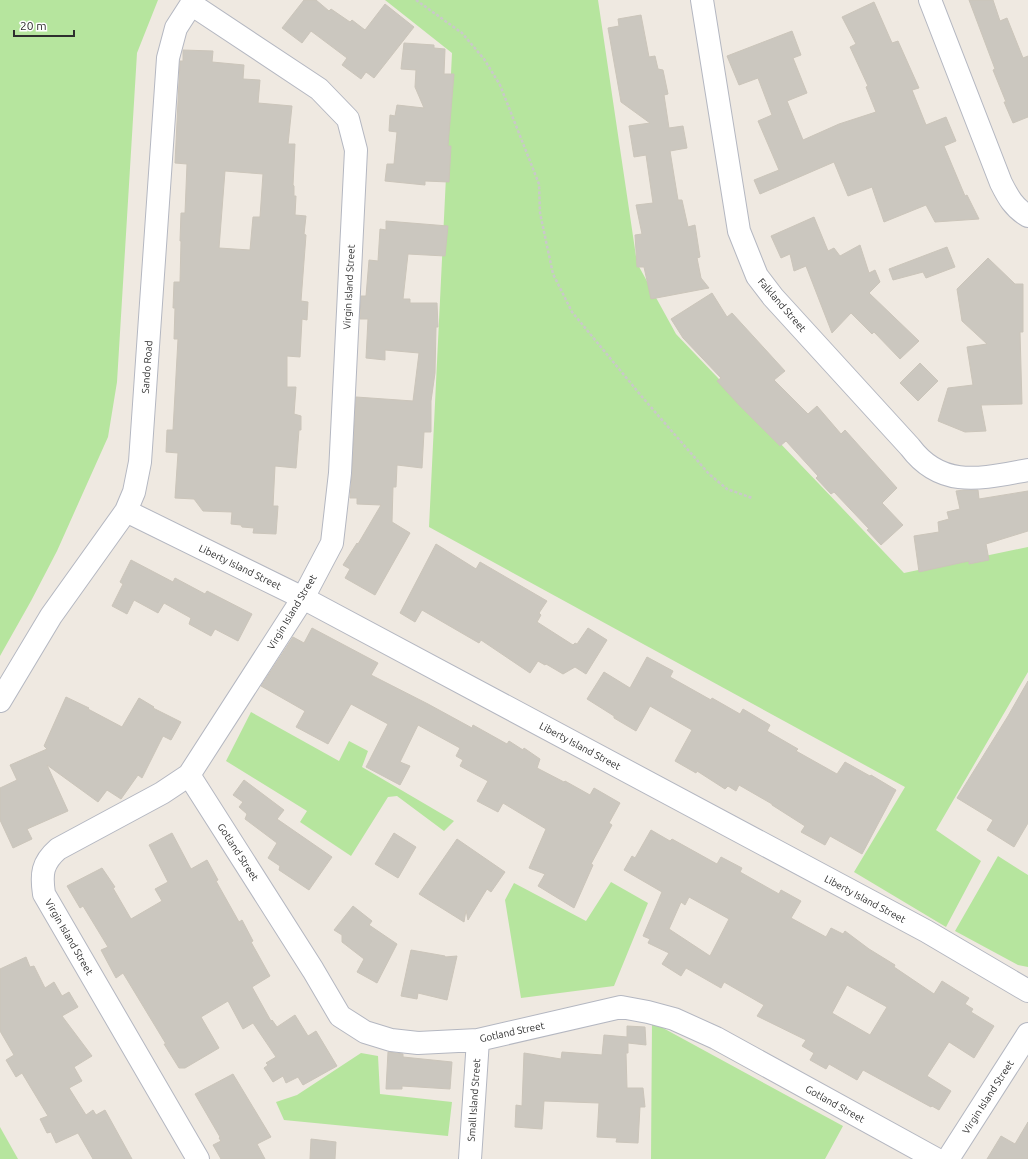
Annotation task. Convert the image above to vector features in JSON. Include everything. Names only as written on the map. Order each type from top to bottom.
[{"type":"street","name":"Falkland Street","points":[[702,0],[740,231],[757,276],[773,297],[910,447],[918,458],[934,469],[953,478],[980,479],[1028,470]]},
{"type":"street","points":[[930,0],[1001,183],[1009,200],[1021,212],[1028,216]]},
{"type":"street","name":"Sando Road","points":[[0,701],[51,616],[126,511],[134,492],[140,462],[168,58],[176,28],[192,2]]},
{"type":"street","name":"Virgin Island Street","points":[[192,2],[319,89],[348,119],[356,150],[340,473],[332,543],[303,598],[189,775],[162,793],[58,849],[51,855],[45,865],[42,878],[44,894],[198,1159]]},
{"type":"street","name":"Liberty Island Street","points":[[126,511],[303,598],[926,931],[1028,991]]},
{"type":"street","name":"Gotland Street","points":[[189,775],[313,970],[340,1016],[365,1032],[391,1040],[418,1043],[478,1040],[621,1008],[674,1019],[716,1038],[936,1159]]},
{"type":"street","name":"Virgin Island Street","points":[[948,1159],[1028,1034]]},
{"type":"street","name":"Small Island Street","points":[[470,1159],[478,1040]]},
{"type":"path","points":[[416,0],[462,33],[484,58],[500,85],[539,184],[540,213],[553,274],[572,312],[643,398],[709,474],[727,489],[752,498]]},
{"type":"green space","points":[[0,0],[158,0],[137,53],[117,382],[108,437],[57,551],[0,656]]},
{"type":"green space","points":[[385,0],[598,0],[637,263],[676,334],[904,573],[1028,547],[1028,672],[936,830],[981,861],[946,927],[854,872],[905,787],[429,527],[452,53]]},
{"type":"green space","points":[[251,712],[339,761],[349,741],[368,751],[362,767],[454,821],[444,831],[397,796],[388,797],[351,856],[300,822],[307,811],[226,761]]},
{"type":"green space","points":[[998,856],[1028,875],[1028,967],[1018,965],[955,931]]},
{"type":"green space","points":[[611,882],[648,903],[614,986],[521,998],[505,900],[514,883],[586,921]]},
{"type":"green space","points":[[652,1022],[843,1126],[825,1159],[651,1159]]},
{"type":"green space","points":[[361,1053],[378,1056],[380,1094],[452,1102],[448,1136],[284,1120],[276,1102],[297,1095]]},
{"type":"green space","points":[[0,1127],[18,1159],[0,1159]]},
{"type":"building","points":[[304,0],[316,0],[329,11],[331,9],[350,22],[352,20],[365,30],[385,4],[414,27],[374,78],[366,72],[361,79],[342,65],[347,58],[311,31],[302,43],[282,28]]},
{"type":"building","points":[[969,0],[993,0],[1000,21],[1007,18],[1023,58],[1028,56],[1028,117],[1013,123],[1004,102],[1006,102],[993,70],[995,69]]},
{"type":"building","points":[[874,2],[892,43],[898,41],[919,88],[912,90],[926,125],[946,117],[956,141],[944,146],[965,196],[967,195],[979,219],[935,222],[926,205],[884,222],[872,187],[848,196],[834,162],[760,194],[754,180],[779,170],[758,121],[772,115],[758,78],[739,85],[727,56],[792,31],[801,55],[793,58],[807,93],[787,101],[803,140],[839,124],[876,112],[866,87],[868,86],[850,47],[856,44],[842,17]]},
{"type":"building","points":[[641,15],[649,57],[655,56],[658,69],[663,70],[668,94],[664,95],[669,128],[683,126],[687,148],[670,151],[678,200],[682,200],[688,227],[695,225],[700,257],[697,258],[701,278],[709,288],[651,299],[644,267],[637,267],[635,235],[642,234],[636,205],[653,203],[646,155],[634,157],[629,126],[650,123],[621,102],[608,28],[619,26],[618,19]]},
{"type":"building","points":[[404,43],[434,45],[434,48],[445,49],[444,74],[454,74],[448,146],[451,146],[449,182],[425,181],[425,185],[385,181],[387,164],[394,164],[397,132],[389,131],[390,115],[395,116],[397,105],[424,108],[415,87],[416,70],[401,69]]},
{"type":"building","points":[[183,50],[213,51],[212,62],[244,65],[243,79],[260,80],[258,103],[292,106],[288,144],[295,144],[293,185],[294,196],[296,196],[295,215],[306,216],[301,301],[308,302],[307,320],[302,319],[300,357],[287,356],[287,387],[296,387],[294,414],[301,416],[301,430],[299,430],[296,468],[275,466],[273,506],[278,506],[276,534],[253,533],[254,528],[231,524],[232,512],[203,511],[194,499],[175,498],[178,453],[166,452],[167,430],[173,430],[178,339],[174,339],[174,282],[180,282],[181,213],[185,213],[187,164],[175,163],[180,61],[183,61]],"holes":[[[225,171],[263,174],[260,217],[253,217],[250,250],[219,248]]]},
{"type":"building","points":[[814,217],[828,251],[834,248],[840,256],[860,245],[869,273],[875,270],[880,282],[869,293],[919,341],[900,359],[874,332],[872,334],[851,313],[832,333],[806,266],[794,271],[790,254],[781,258],[771,236]]},
{"type":"building","points":[[386,221],[448,226],[445,256],[408,254],[403,299],[410,299],[410,303],[437,303],[438,327],[436,327],[435,373],[431,401],[431,432],[424,432],[422,468],[397,465],[396,487],[393,487],[392,522],[410,533],[375,595],[345,578],[350,569],[343,565],[357,543],[358,544],[381,505],[357,504],[357,498],[350,498],[356,397],[413,401],[419,353],[385,350],[385,360],[366,358],[368,319],[360,319],[361,296],[366,296],[369,260],[378,261],[380,229],[386,230]]},
{"type":"building","points":[[947,247],[955,267],[926,278],[923,272],[893,280],[889,269]]},
{"type":"building","points":[[988,258],[1015,284],[1023,284],[1023,332],[1020,332],[1022,404],[981,405],[986,431],[965,432],[938,421],[948,388],[973,385],[967,347],[987,344],[962,321],[957,289]]},
{"type":"building","points":[[712,293],[727,317],[732,313],[785,371],[774,380],[808,414],[817,406],[841,434],[845,430],[897,488],[882,503],[903,525],[881,545],[867,530],[869,529],[834,492],[831,494],[816,478],[818,476],[786,441],[780,446],[740,406],[717,381],[721,378],[683,338],[671,319]]},
{"type":"building","points":[[920,363],[938,381],[918,401],[900,383]]},
{"type":"building","points":[[978,490],[979,499],[1028,491],[1028,531],[986,544],[989,560],[969,564],[969,561],[919,572],[914,536],[939,532],[938,522],[949,519],[947,512],[960,509],[956,491]]},
{"type":"building","points":[[436,544],[476,569],[480,562],[547,601],[539,613],[541,615],[537,622],[573,645],[575,643],[577,644],[588,628],[607,640],[586,674],[575,667],[563,674],[538,661],[530,673],[481,640],[479,643],[422,610],[415,622],[400,613]]},
{"type":"building","points":[[131,560],[173,582],[175,578],[205,594],[207,591],[252,614],[238,641],[215,629],[211,636],[189,624],[191,618],[164,603],[158,613],[134,600],[127,614],[112,606],[123,584],[120,582]]},
{"type":"building","points":[[312,628],[378,663],[371,675],[472,728],[473,725],[507,744],[509,741],[523,750],[524,748],[540,759],[537,768],[564,782],[565,781],[590,795],[594,788],[620,803],[609,823],[612,825],[591,864],[593,865],[574,908],[538,886],[545,874],[529,868],[546,829],[503,803],[498,812],[477,801],[488,781],[460,766],[463,760],[456,756],[460,748],[418,725],[400,762],[410,766],[400,785],[366,767],[388,724],[351,704],[328,744],[296,727],[305,711],[261,686],[293,637],[304,643]]},
{"type":"building","points":[[647,657],[673,671],[670,677],[711,700],[712,698],[740,714],[743,709],[770,725],[767,731],[798,749],[796,751],[837,774],[845,762],[896,790],[862,854],[830,836],[825,845],[801,832],[805,826],[772,804],[739,785],[736,791],[728,786],[725,789],[697,771],[696,773],[675,761],[692,730],[650,706],[636,731],[587,699],[604,672],[630,688]]},
{"type":"building","points":[[1028,681],[1028,823],[1014,847],[987,830],[993,820],[957,798]]},
{"type":"building","points":[[66,697],[122,727],[139,698],[154,707],[153,708],[181,722],[171,740],[163,736],[142,778],[138,775],[121,799],[107,790],[98,802],[47,765],[68,811],[27,829],[32,839],[13,848],[0,820],[0,788],[17,780],[10,765],[47,749],[44,746]]},
{"type":"building","points":[[244,780],[284,810],[277,819],[332,857],[309,890],[279,870],[280,866],[268,858],[277,843],[245,819],[247,814],[239,807],[243,802],[233,795]]},
{"type":"building","points":[[651,830],[670,841],[672,839],[717,864],[721,857],[742,868],[740,872],[779,894],[781,890],[801,901],[791,918],[826,937],[831,928],[843,934],[845,931],[934,994],[942,981],[969,998],[965,1004],[973,1009],[971,1012],[994,1026],[974,1058],[949,1042],[927,1076],[951,1091],[939,1110],[863,1070],[857,1080],[829,1064],[826,1069],[810,1060],[814,1053],[802,1046],[806,1040],[757,1016],[764,1005],[724,982],[721,988],[686,968],[681,976],[662,964],[669,953],[648,943],[650,939],[643,936],[662,892],[624,870],[632,856],[635,858]],"holes":[[[689,897],[729,919],[710,956],[669,929],[681,902],[685,905]],[[847,985],[887,1007],[870,1035],[832,1013]]]},
{"type":"building","points":[[172,833],[191,869],[207,860],[218,880],[216,881],[239,922],[242,920],[253,941],[251,942],[270,976],[252,987],[271,1021],[272,1020],[277,1027],[295,1015],[308,1036],[316,1031],[337,1066],[303,1085],[298,1077],[286,1083],[283,1076],[273,1082],[264,1068],[268,1065],[266,1063],[276,1057],[253,1023],[243,1029],[228,1001],[201,1017],[219,1048],[185,1068],[179,1068],[123,973],[116,978],[101,950],[108,947],[83,906],[80,908],[67,886],[102,868],[115,887],[113,888],[131,919],[162,901],[155,889],[168,882],[149,845]]},
{"type":"building","points":[[394,833],[416,847],[398,878],[375,864]]},
{"type":"building","points":[[457,839],[505,872],[491,892],[487,889],[468,920],[466,910],[464,922],[419,894]]},
{"type":"building","points":[[353,906],[372,921],[369,925],[397,944],[377,983],[357,972],[364,959],[342,942],[342,935],[334,930]]},
{"type":"building","points":[[411,950],[445,957],[457,956],[447,1000],[418,993],[417,999],[401,996]]},
{"type":"building","points":[[26,957],[30,967],[34,966],[45,988],[54,982],[62,996],[69,992],[78,1007],[62,1016],[92,1056],[74,1067],[82,1081],[69,1088],[86,1115],[93,1110],[96,1115],[105,1110],[132,1159],[93,1159],[78,1133],[56,1143],[51,1132],[47,1133],[40,1119],[48,1116],[22,1073],[16,1077],[6,1060],[14,1055],[0,1031],[0,969]]},
{"type":"building","points":[[627,1026],[645,1027],[646,1045],[628,1043],[628,1053],[626,1053],[627,1088],[643,1088],[645,1107],[640,1107],[638,1143],[616,1142],[617,1138],[597,1137],[599,1103],[544,1101],[542,1129],[515,1127],[516,1105],[522,1106],[524,1053],[561,1059],[562,1052],[602,1055],[604,1035],[627,1037]]},
{"type":"building","points":[[388,1052],[403,1054],[403,1057],[452,1062],[450,1089],[402,1086],[402,1089],[386,1089]]},
{"type":"building","points":[[233,1074],[271,1137],[257,1144],[265,1159],[221,1159],[213,1145],[221,1141],[219,1138],[220,1137],[195,1094]]},
{"type":"building","points":[[1028,1122],[1028,1159],[987,1159],[1001,1136],[1015,1144]]},
{"type":"building","points":[[311,1139],[336,1142],[335,1159],[310,1159]]}]
